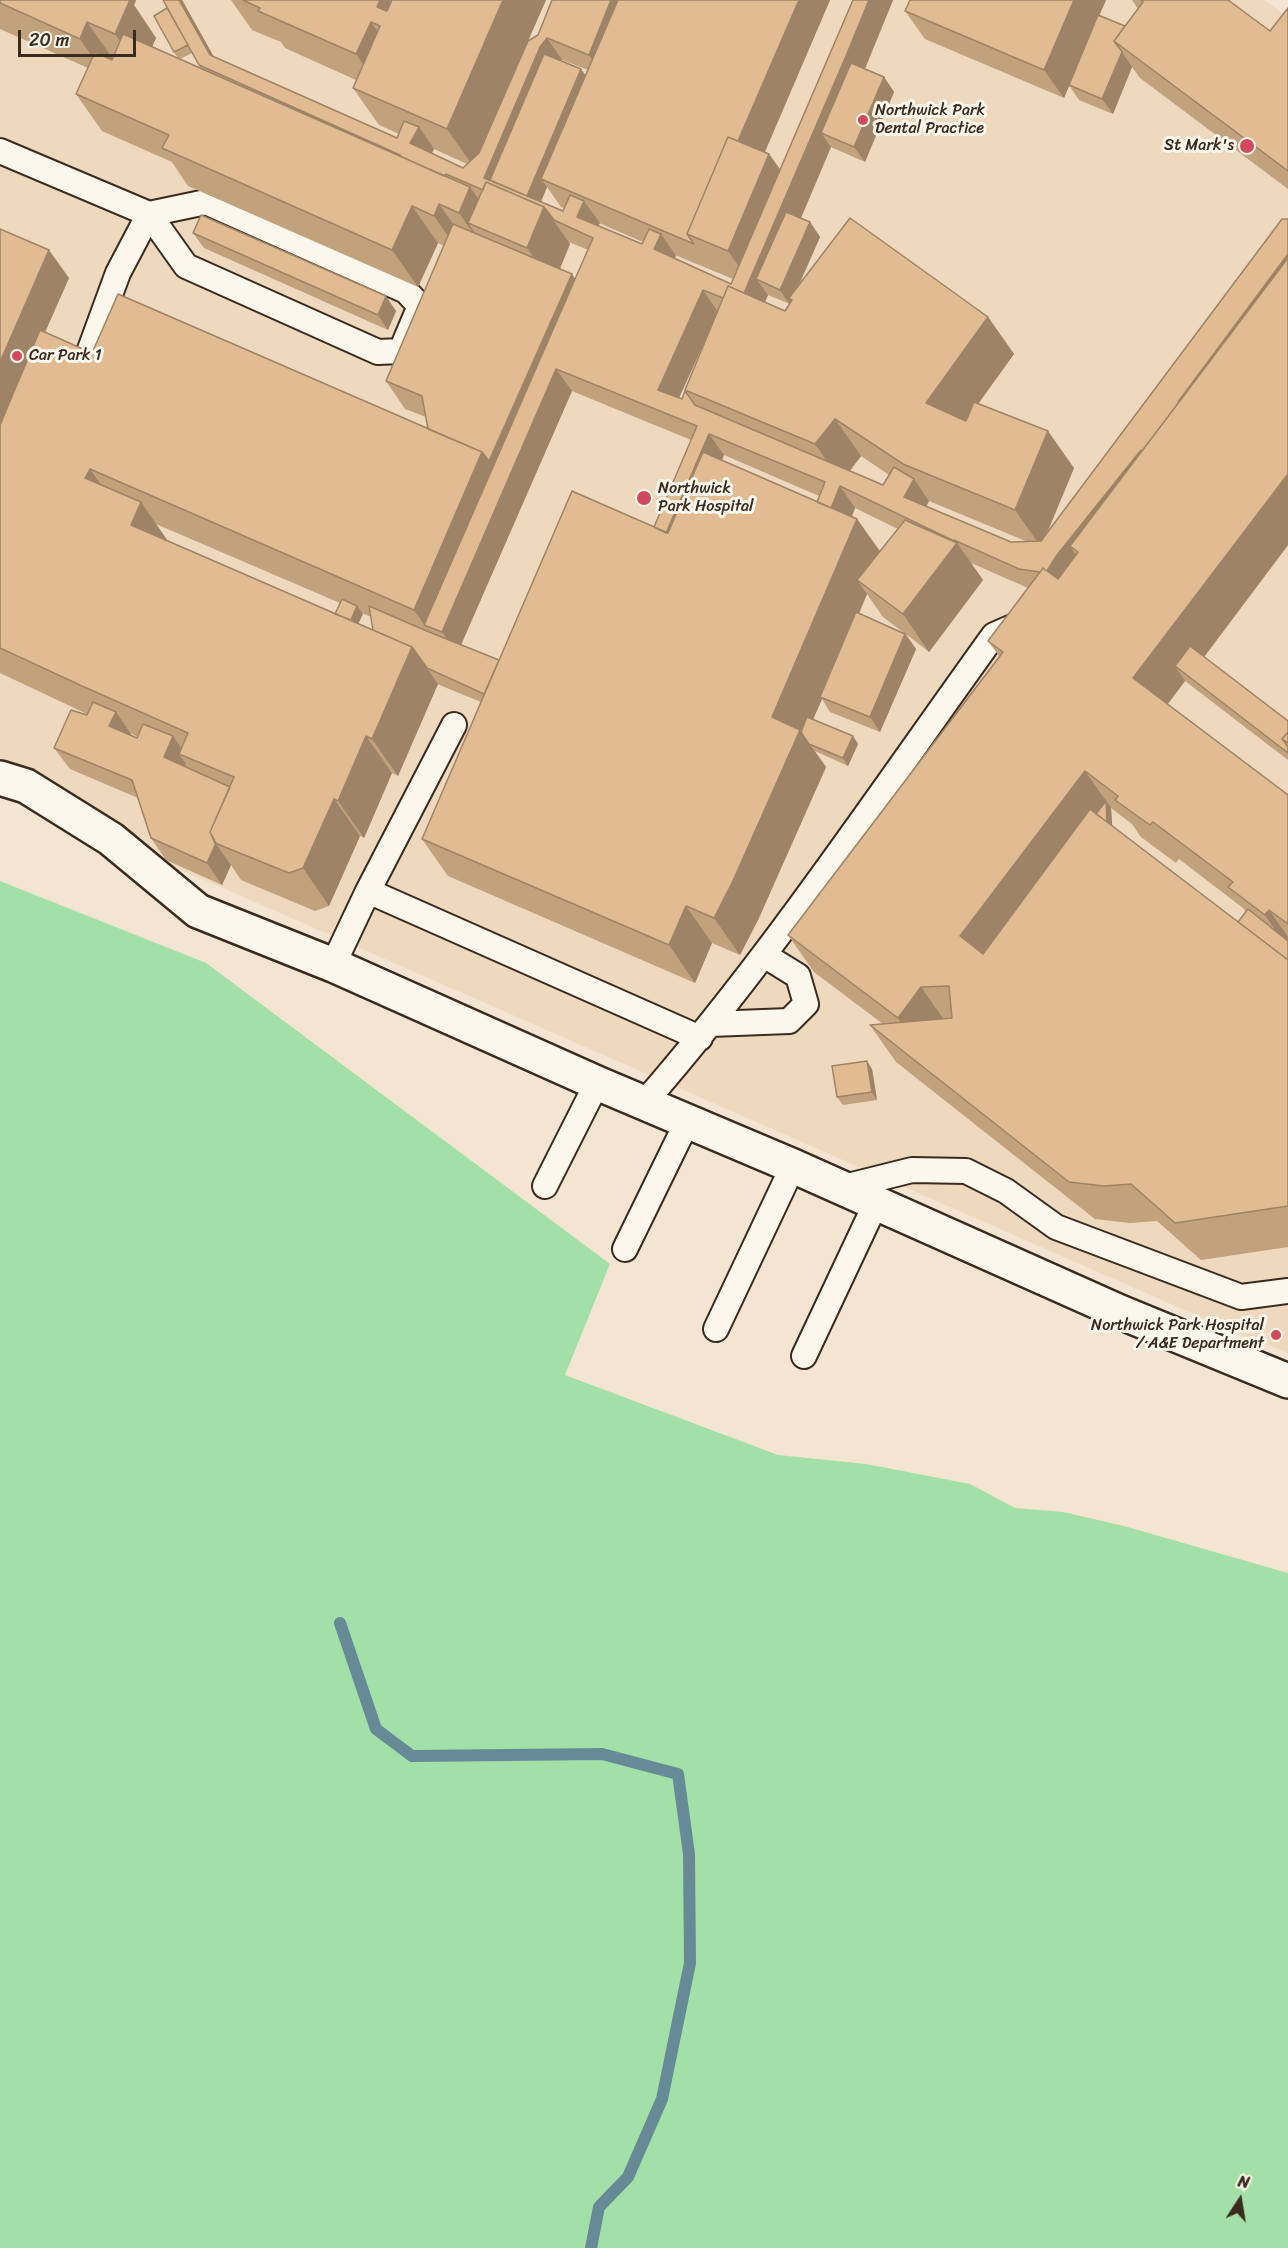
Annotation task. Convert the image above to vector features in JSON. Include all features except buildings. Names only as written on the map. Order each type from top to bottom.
[{"type":"street","points":[[0,778],[26,786],[111,839],[198,911],[333,964],[597,1083],[792,1166],[1120,1312],[1288,1381]]},
{"type":"lane","points":[[0,151],[149,214],[186,266],[378,352],[400,351],[420,306],[406,291],[206,202],[149,214]]},
{"type":"lane","points":[[81,374],[118,273],[149,214]]},
{"type":"lane","points":[[644,1103],[705,1031],[764,955],[994,635],[1032,619]]},
{"type":"lane","points":[[333,964],[454,725]]},
{"type":"lane","points":[[368,891],[705,1031],[789,1021],[806,1004],[798,976],[764,955]]},
{"type":"lane","points":[[545,1186],[597,1083]]},
{"type":"lane","points":[[625,1249],[687,1122]]},
{"type":"lane","points":[[716,1329],[792,1166]]},
{"type":"lane","points":[[840,1188],[912,1170],[966,1171],[1006,1191],[1056,1227],[1240,1297],[1288,1291]]},
{"type":"lane","points":[[804,1356],[876,1203]]},
{"type":"shaded area","name":"Northwick Park Hospital","points":[[0,0],[1264,0],[1288,17],[1288,1353],[1237,1333],[0,790]]},
{"type":"green space","points":[[0,881],[206,963],[610,1264],[565,1375],[778,1455],[866,1464],[970,1484],[1015,1508],[1063,1512],[1124,1526],[1288,1573],[1288,2248],[0,2248]]},
{"type":"waterway","points":[[340,1623],[376,1729],[412,1756],[602,1754],[678,1774],[689,1854],[690,1963],[662,2099],[628,2177],[599,2207],[591,2248]]},
{"type":"place","name":"Northwick Park Dental Practice","points":[[863,120]]},
{"type":"place","name":"St Mark's","points":[[1247,146]]},
{"type":"place","name":"Car Park 1","points":[[17,356]]},
{"type":"place","name":"Northwick Park Hospital","points":[[644,498]]},
{"type":"place","name":"Northwick Park Hospital / A&E Department","points":[[1276,1335]]}]
